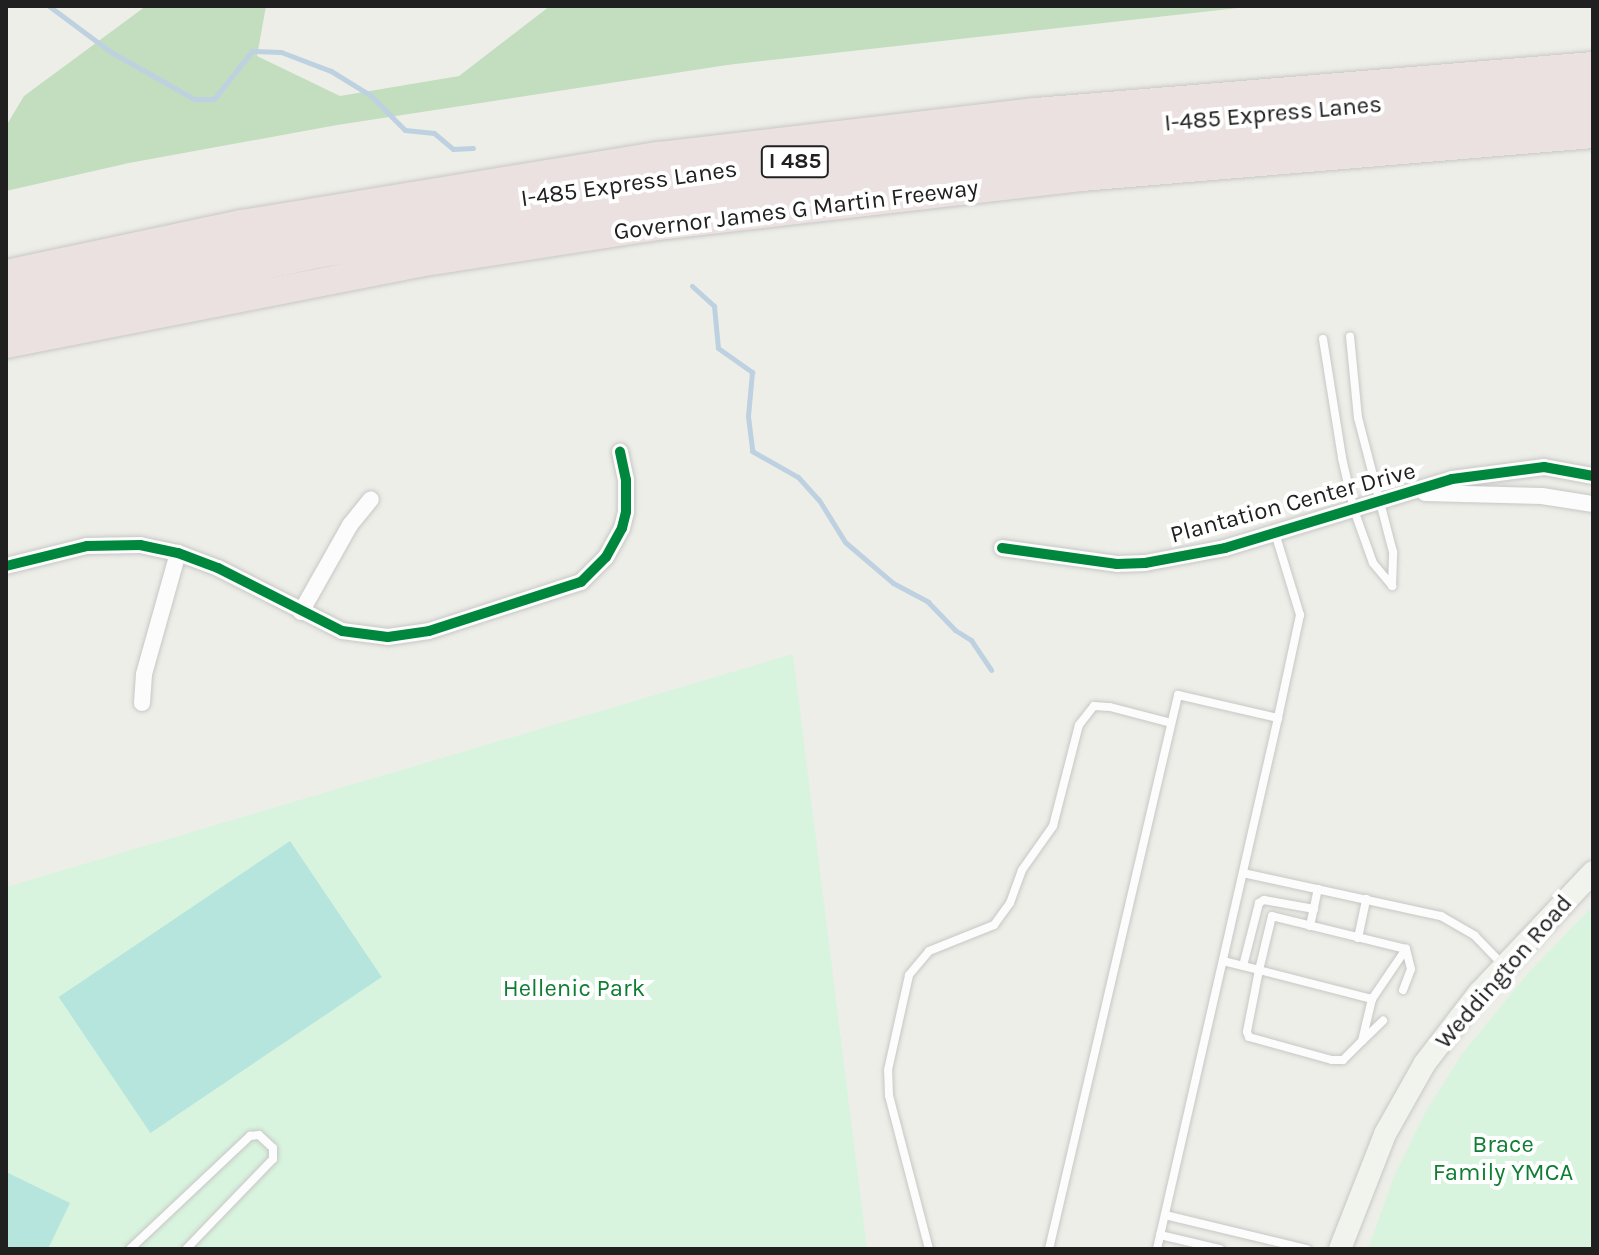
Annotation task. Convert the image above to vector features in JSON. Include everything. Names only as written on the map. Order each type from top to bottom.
[{"type":"highway","name":"I 485","points":[[6,274],[242,224],[659,156],[1036,112],[1593,66]]},
{"type":"highway","name":"I-485 Express Lanes","points":[[6,298],[234,248],[470,207],[708,172],[985,139],[1593,86]]},
{"type":"highway","name":"I-485 Express Lanes","points":[[6,320],[322,253],[632,205],[978,163],[1593,112]]},
{"type":"highway","name":"Governor James G Martin Freeway","points":[[6,344],[418,263],[650,227],[1082,177],[1593,134]]},
{"type":"main road","name":"Weddington Road","points":[[1340,1249],[1370,1167],[1402,1102],[1453,1025],[1503,965],[1593,872]]},
{"type":"street","points":[[6,566],[87,546],[140,545],[178,553],[218,568],[342,631],[367,636],[398,636],[429,631],[581,582],[606,557],[622,528],[626,512],[626,480],[620,452]]},
{"type":"street","name":"Plantation Center Drive","points":[[1002,548],[1117,564],[1145,563],[1225,548],[1452,479],[1489,471],[1544,467],[1593,476]]},
{"type":"street","name":"Plantation Center Drive","points":[[1412,493],[1542,496],[1593,504]]},
{"type":"street","points":[[301,612],[350,525],[371,499]]},
{"type":"street","points":[[142,703],[144,674],[178,553]]},
{"type":"lane","points":[[1323,339],[1342,458],[1354,510],[1373,563],[1392,586],[1393,552],[1358,418],[1350,336]]},
{"type":"lane","points":[[1157,1249],[1300,615],[1275,532]]},
{"type":"lane","points":[[1049,1249],[1178,695],[1278,718]]},
{"type":"lane","points":[[929,1249],[889,1095],[888,1070],[909,975],[929,951],[994,925],[1010,903],[1022,870],[1053,826],[1079,725],[1094,706],[1110,707],[1171,723]]},
{"type":"lane","points":[[1243,873],[1456,922],[1475,936],[1503,965]]},
{"type":"lane","points":[[1310,926],[1318,889]]},
{"type":"lane","points":[[1358,938],[1366,899]]},
{"type":"lane","points":[[1243,966],[1259,903],[1264,900],[1314,909]]},
{"type":"lane","points":[[1383,1021],[1343,1060],[1332,1060],[1249,1037],[1247,1032],[1272,916],[1406,949]]},
{"type":"lane","points":[[1403,990],[1411,969],[1406,949]]},
{"type":"lane","points":[[1362,1041],[1372,999],[1406,949]]},
{"type":"lane","points":[[1223,961],[1372,999]]},
{"type":"lane","points":[[130,1249],[250,1136],[259,1135],[273,1148],[273,1159],[186,1249]]},
{"type":"lane","points":[[1165,1215],[1307,1249]]},
{"type":"lane","points":[[1160,1235],[1220,1249]]},
{"type":"green space","points":[[146,6],[266,6],[257,56],[340,96],[459,76],[550,6],[1256,6],[727,65],[337,125],[129,163],[6,191],[6,126],[24,96]]},
{"type":"green space","name":"Hellenic Park","points":[[793,654],[867,1249],[6,1249],[6,887]]},
{"type":"green space","name":"Brace Family YMCA","points":[[1593,906],[1593,1249],[1368,1249],[1394,1176],[1425,1113],[1462,1054],[1528,973]]},
{"type":"shaded area","points":[[290,841],[382,977],[150,1133],[59,997]]},
{"type":"shaded area","points":[[6,1172],[70,1203],[48,1249],[6,1249]]},
{"type":"waterway","points":[[49,6],[111,52],[194,99],[214,99],[252,51],[281,52],[331,71],[370,95],[405,130],[434,133],[453,149],[473,148]]},
{"type":"waterway","points":[[692,286],[714,306],[718,348],[752,372],[748,416],[752,451],[798,477],[819,500],[845,542],[893,583],[928,602],[955,630],[971,640],[991,670]]},
{"type":"cycle path","points":[[6,566],[87,546],[140,545],[178,553],[218,568],[342,631],[388,637],[429,631],[581,582],[606,557],[622,528],[626,512],[626,480],[620,452]]},
{"type":"cycle path","points":[[1002,548],[1117,564],[1145,563],[1225,548],[1452,479],[1544,467],[1593,476]]}]
